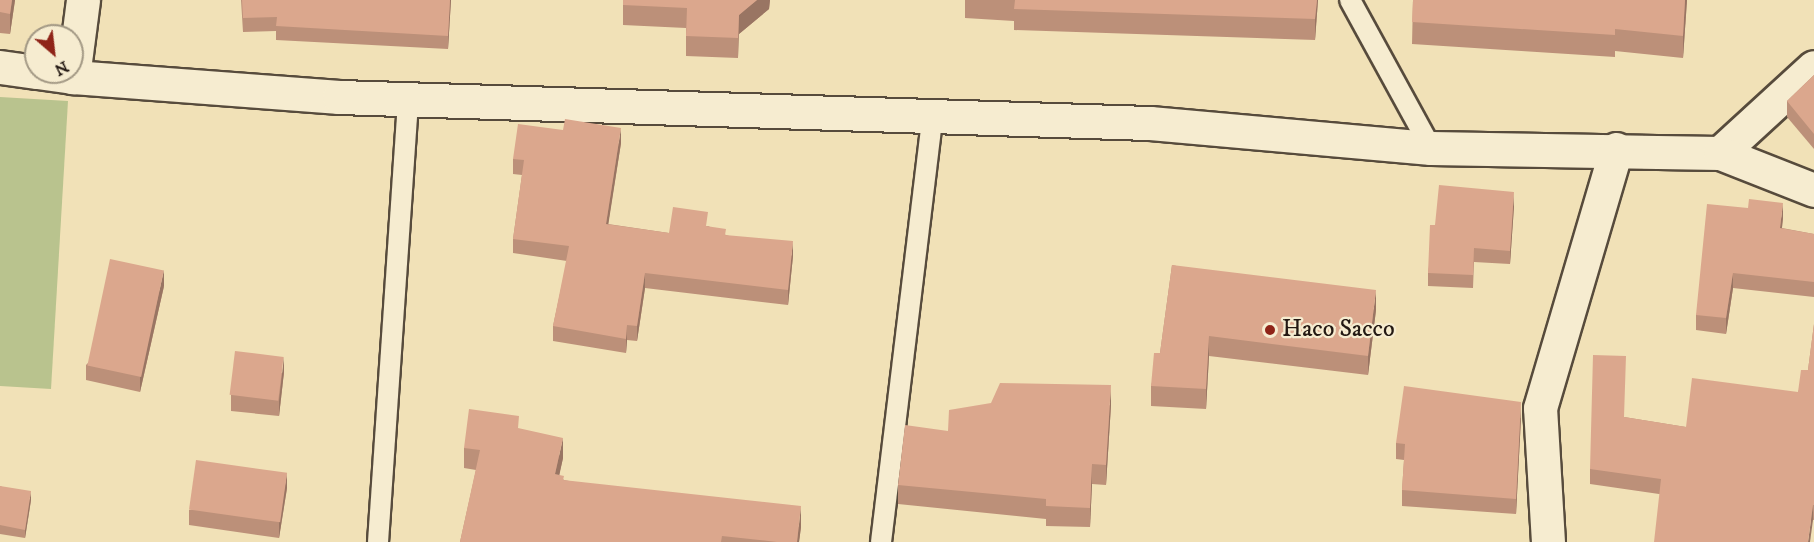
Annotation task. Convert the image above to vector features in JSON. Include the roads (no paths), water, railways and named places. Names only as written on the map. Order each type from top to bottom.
[{"type":"street","points":[[80,24],[83,0]]},
{"type":"street","points":[[0,67],[24,70]]},
{"type":"street","points":[[1720,153],[1814,67]]},
{"type":"street","points":[[84,77],[408,99],[933,113],[1150,123],[1431,148],[1616,149],[1720,153],[1814,190]]},
{"type":"street","points":[[1548,542],[1540,408],[1616,149]]},
{"type":"lane","points":[[1350,0],[1431,148]]},
{"type":"lane","points":[[378,542],[408,99]]},
{"type":"lane","points":[[881,542],[933,113]]},
{"type":"place","name":"Haco Sacco","points":[[1270,330]]}]
